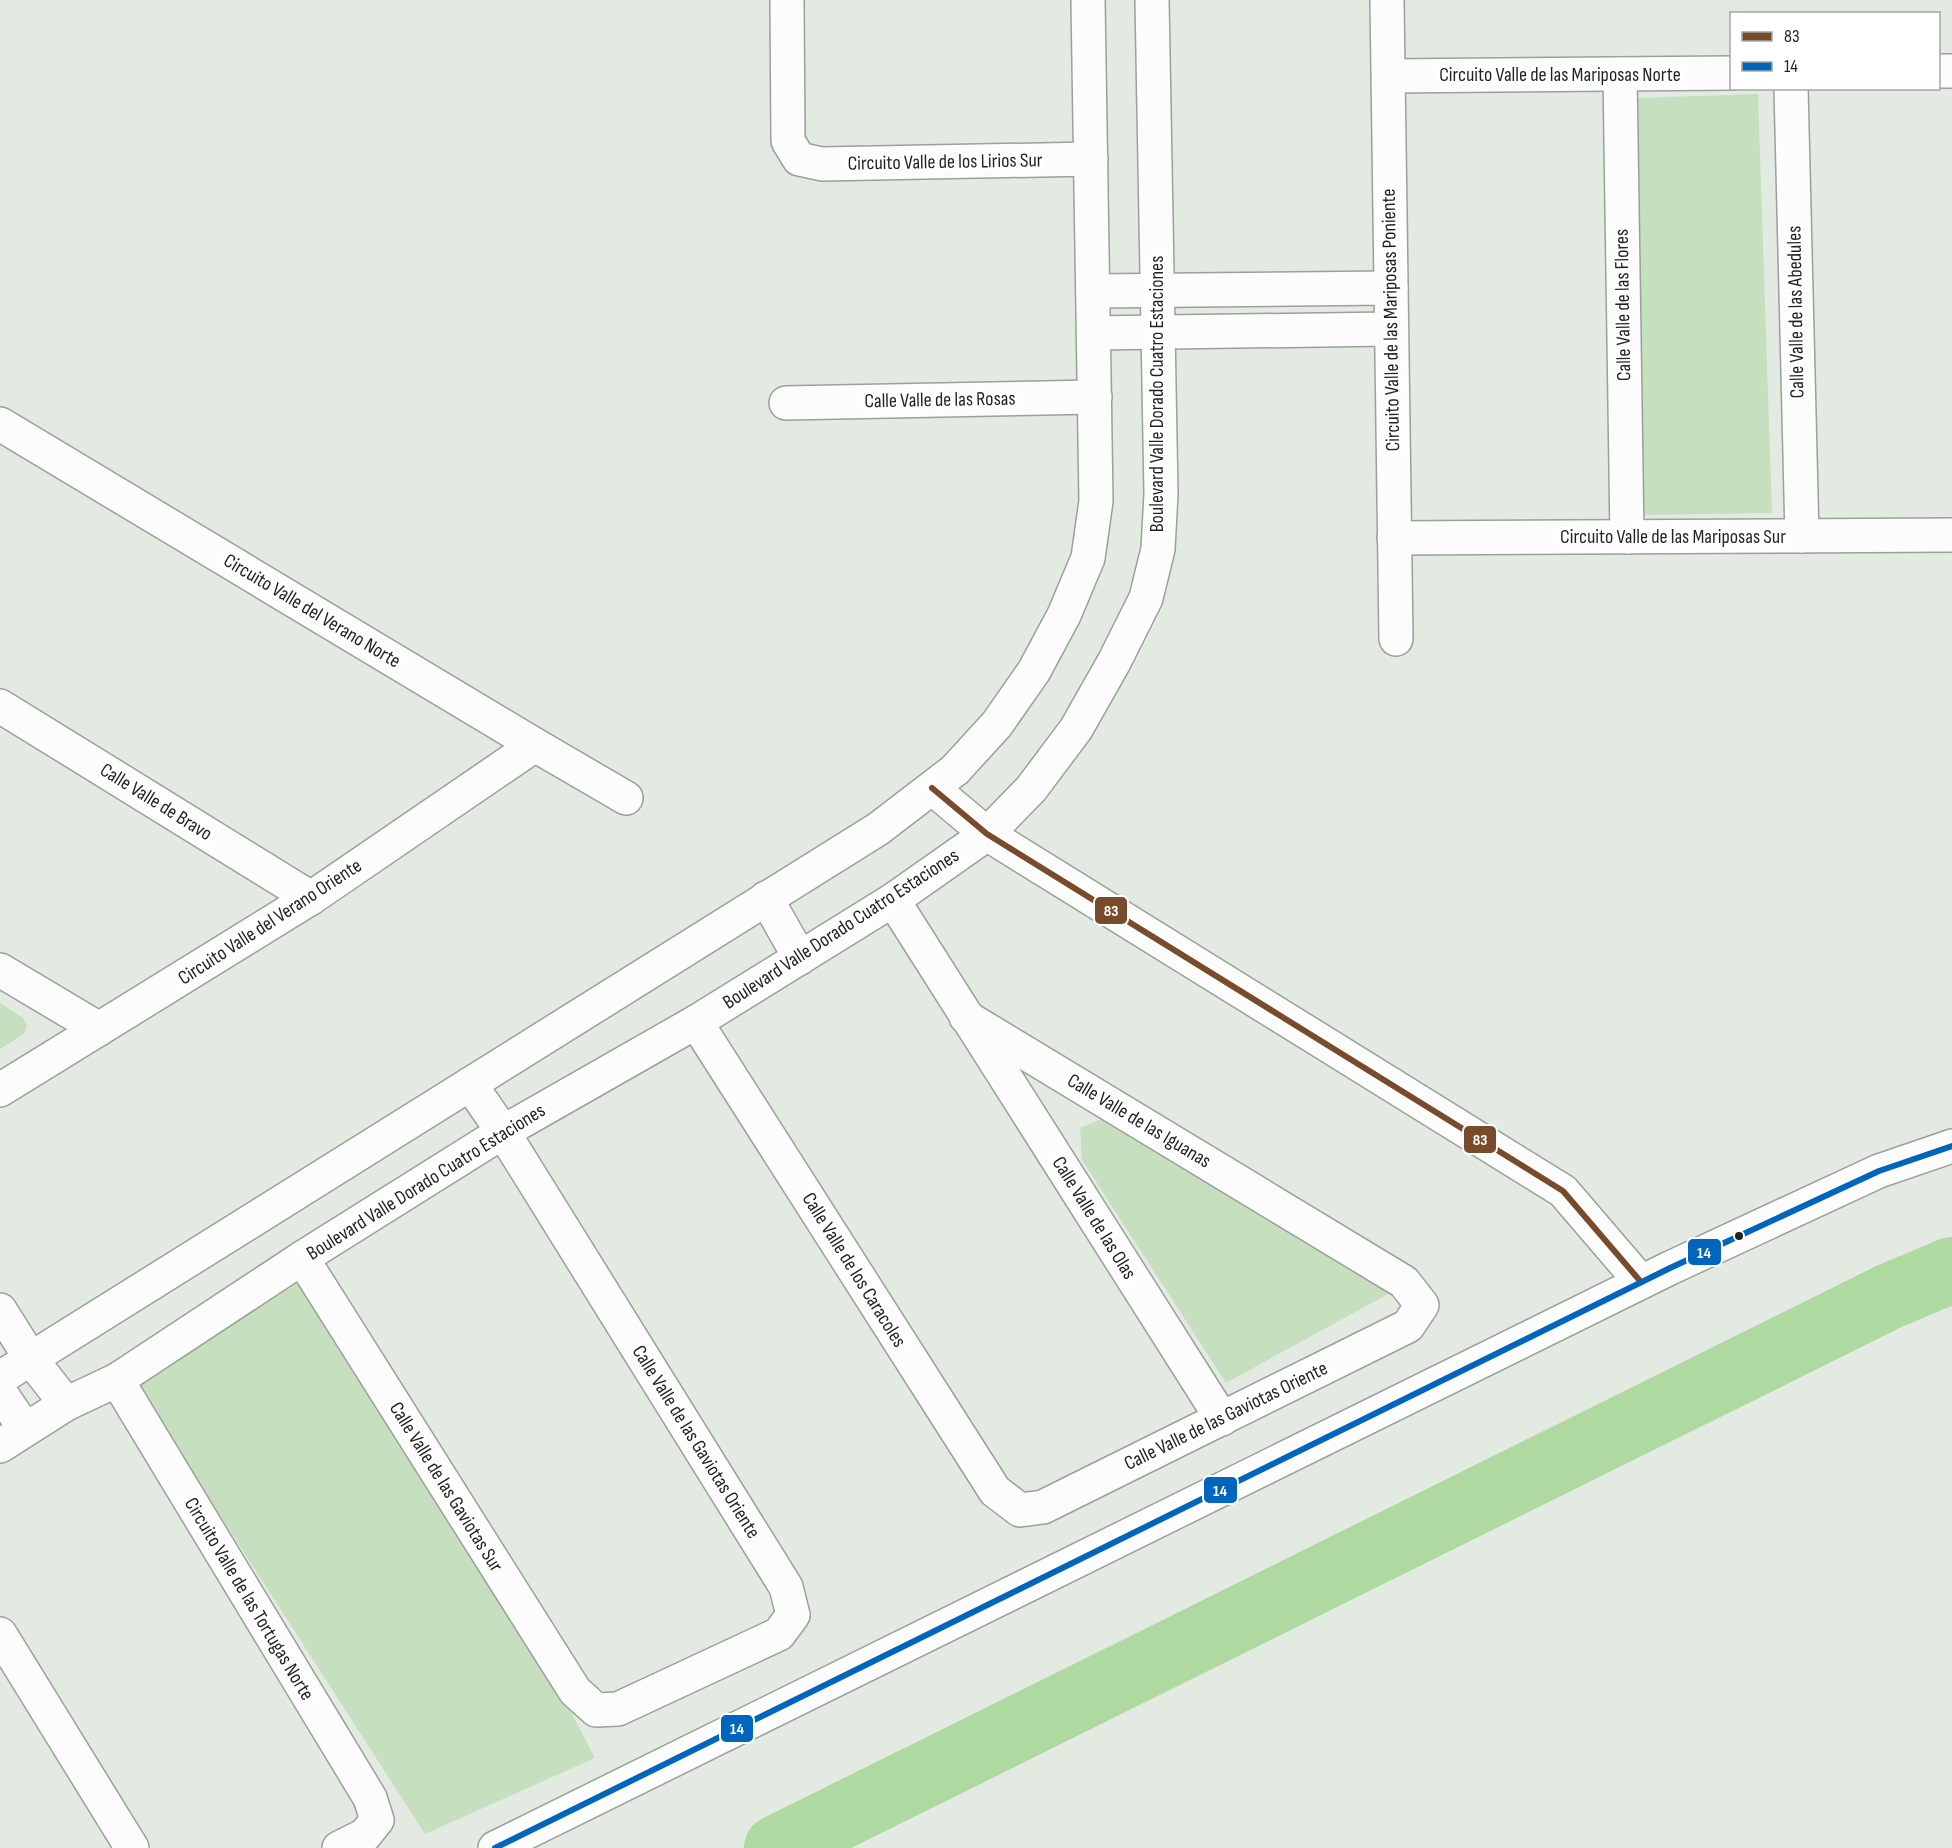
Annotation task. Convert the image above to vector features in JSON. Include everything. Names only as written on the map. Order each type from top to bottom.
[{"type":"street","name":"Circuito Valle de los Lirios Sur","points":[[787,0],[788,141],[799,159],[822,164],[1091,159]]},
{"type":"street","points":[[0,1378],[878,829],[955,770],[997,724],[1034,671],[1064,615],[1088,558],[1096,501],[1088,0]]},
{"type":"street","name":"Boulevard Valle Dorado Cuatro Estaciones","points":[[13,1437],[66,1404],[117,1380],[302,1258],[503,1132],[696,1022],[892,900],[987,834],[1031,789],[1076,729],[1114,662],[1146,598],[1158,549],[1161,494],[1152,0]]},
{"type":"street","name":"Circuito Valle de las Mariposas Poniente","points":[[1387,0],[1396,639]]},
{"type":"street","name":"Circuito Valle de las Mariposas Norte","points":[[1389,76],[1730,73]]},
{"type":"street","name":"Calle Valle de las Flores","points":[[1620,74],[1627,537]]},
{"type":"street","name":"Calle Valle de las Abedules","points":[[1791,90],[1802,536]]},
{"type":"street","points":[[1093,291],[1391,288]]},
{"type":"street","points":[[1094,333],[1391,329]]},
{"type":"street","name":"Calle Valle de las Rosas","points":[[786,403],[1095,397]]},
{"type":"street","name":"Circuito Valle del Verano Norte","points":[[0,424],[626,798]]},
{"type":"street","name":"Circuito Valle de las Mariposas Sur","points":[[1394,538],[1952,535]]},
{"type":"street","name":"Calle Valle de Bravo","points":[[0,706],[311,898]]},
{"type":"street","name":"Circuito Valle del Verano Oriente","points":[[0,1090],[311,898],[535,745]]},
{"type":"street","points":[[932,788],[987,834],[1563,1191],[1641,1282]]},
{"type":"street","points":[[766,898],[800,958]]},
{"type":"street","name":"Calle Valle de las Iguanas","points":[[892,900],[966,1017],[1404,1282],[1422,1305]]},
{"type":"street","points":[[0,970],[99,1029]]},
{"type":"street","name":"Calle Valle de las Olas","points":[[966,1017],[1222,1419]]},
{"type":"street","name":"Calle Valle de los Caracoles","points":[[696,1022],[995,1491],[1020,1510]]},
{"type":"street","name":"Calle Valle de las Gaviotas Oriente","points":[[470,1084],[503,1132],[786,1587],[793,1615],[779,1634],[618,1709],[596,1710]]},
{"type":"street","points":[[495,1848],[1670,1268],[1879,1171],[1952,1146]]},
{"type":"street","name":"Calle Valle de las Gaviotas Sur","points":[[302,1258],[574,1691],[596,1710]]},
{"type":"street","name":"Calle Valle de las Gaviotas Oriente","points":[[1020,1510],[1042,1507],[1408,1326],[1422,1305]]},
{"type":"street","points":[[0,1310],[31,1359],[66,1404]]},
{"type":"street","name":"Circuito Valle de las Tortugas Norte","points":[[117,1380],[370,1798],[377,1820],[365,1835],[339,1848]]},
{"type":"street","points":[[0,1392],[13,1437]]},
{"type":"street","points":[[0,1634],[132,1848]]},
{"type":"green space","points":[[1758,94],[1772,513],[1644,515],[1634,98]]},
{"type":"green space","points":[[0,1003],[22,1017],[27,1026],[24,1034],[0,1049]]},
{"type":"green space","points":[[1109,1116],[1390,1293],[1226,1383],[1082,1160],[1080,1128]]},
{"type":"green space","points":[[297,1283],[571,1712],[595,1758],[425,1834],[137,1386]]},
{"type":"waterway","points":[[777,1848],[1890,1296],[1952,1270]]},
{"type":"transit line","name":"83","points":[[932,788],[987,834],[1563,1191],[1641,1282]]},
{"type":"transit line","name":"14","points":[[495,1848],[1670,1268],[1879,1171],[1952,1146]]}]
